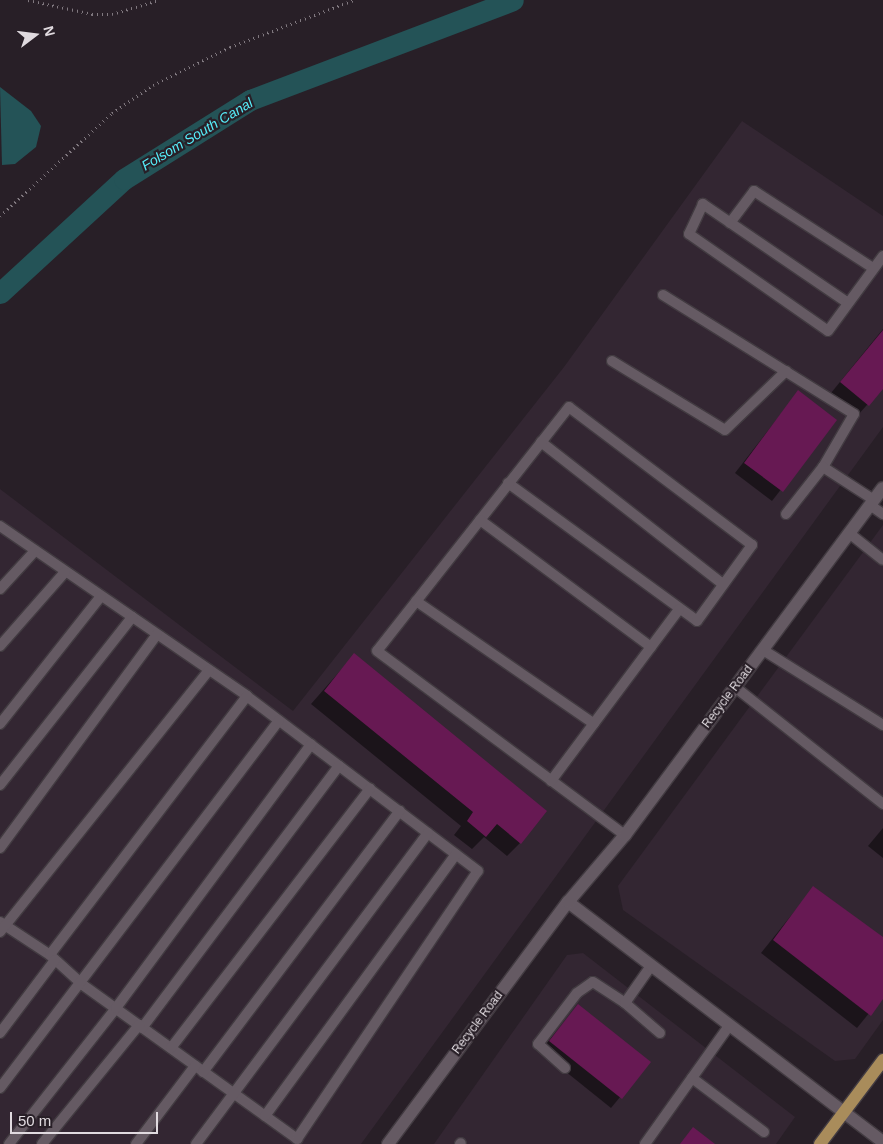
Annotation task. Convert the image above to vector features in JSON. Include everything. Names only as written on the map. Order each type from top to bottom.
[{"type":"main road","points":[[820,1144],[883,1060]]},
{"type":"street","name":"Recycle Road","points":[[388,1144],[568,902],[625,835],[883,488]]},
{"type":"street","points":[[568,902],[842,1114],[883,1142]]},
{"type":"lane","points":[[730,223],[754,191],[873,268]]},
{"type":"lane","points":[[848,303],[703,204],[689,234],[828,331],[883,256]]},
{"type":"lane","points":[[663,295],[854,414],[823,467],[786,514]]},
{"type":"lane","points":[[612,361],[725,430],[786,371]]},
{"type":"lane","points":[[508,483],[696,621],[752,545],[569,406],[508,483],[377,651],[625,835]]},
{"type":"lane","points":[[541,442],[723,584]]},
{"type":"lane","points":[[823,467],[872,503],[883,514]]},
{"type":"lane","points":[[480,520],[651,647]]},
{"type":"lane","points":[[0,526],[247,696],[478,871],[296,1142],[266,1116],[83,985],[53,957],[2,927],[209,670]]},
{"type":"lane","points":[[850,533],[883,560]]},
{"type":"lane","points":[[0,589],[35,551]]},
{"type":"lane","points":[[0,646],[65,572]]},
{"type":"lane","points":[[0,724],[100,596]]},
{"type":"lane","points":[[416,601],[594,724]]},
{"type":"lane","points":[[551,780],[679,609]]},
{"type":"lane","points":[[0,785],[132,617]]},
{"type":"lane","points":[[0,848],[157,634]]},
{"type":"lane","points":[[763,650],[883,725]]},
{"type":"lane","points":[[736,687],[883,804]]},
{"type":"lane","points":[[0,1034],[53,957],[247,696]]},
{"type":"lane","points":[[0,1088],[83,985],[279,721]]},
{"type":"lane","points":[[8,1144],[116,1008],[311,744]]},
{"type":"lane","points":[[42,1144],[140,1026],[339,766]]},
{"type":"lane","points":[[171,1048],[370,789]]},
{"type":"lane","points":[[136,1144],[199,1069],[400,811]]},
{"type":"lane","points":[[196,1144],[428,833]]},
{"type":"lane","points":[[266,1116],[456,854]]},
{"type":"lane","points":[[625,1003],[651,966]]},
{"type":"lane","points":[[565,1068],[538,1044],[577,993],[593,982],[625,1003],[660,1033]]},
{"type":"lane","points":[[645,1144],[729,1026]]},
{"type":"lane","points":[[692,1078],[764,1132]]},
{"type":"path","points":[[28,0],[92,14],[112,14],[159,0]]},
{"type":"path","points":[[0,216],[112,113],[153,84],[230,46],[354,0]]},
{"type":"shaded area","points":[[742,121],[883,216],[883,427],[361,1144],[0,1144],[0,489],[293,711],[564,367]]},
{"type":"shaded area","points":[[883,525],[883,1020],[855,1059],[835,1061],[623,910],[618,886]]},
{"type":"shaded area","points":[[583,953],[795,1117],[776,1144],[434,1144],[567,955]]},
{"type":"water","points":[[0,87],[31,111],[41,126],[36,147],[15,164],[2,165]]},
{"type":"building","points":[[883,330],[883,389],[869,406],[840,382]]},
{"type":"building","points":[[798,390],[837,420],[783,492],[744,463]]},
{"type":"building","points":[[354,653],[547,811],[521,844],[497,824],[486,837],[467,821],[473,812],[324,691]]},
{"type":"building","points":[[813,886],[883,937],[883,999],[871,1016],[773,940]]},
{"type":"building","points":[[578,1004],[651,1062],[622,1099],[549,1041]]},
{"type":"building","points":[[693,1127],[715,1144],[680,1144]]},
{"type":"waterway","name":"Folsom South Canal","points":[[0,293],[124,179],[250,100],[513,0]]}]
